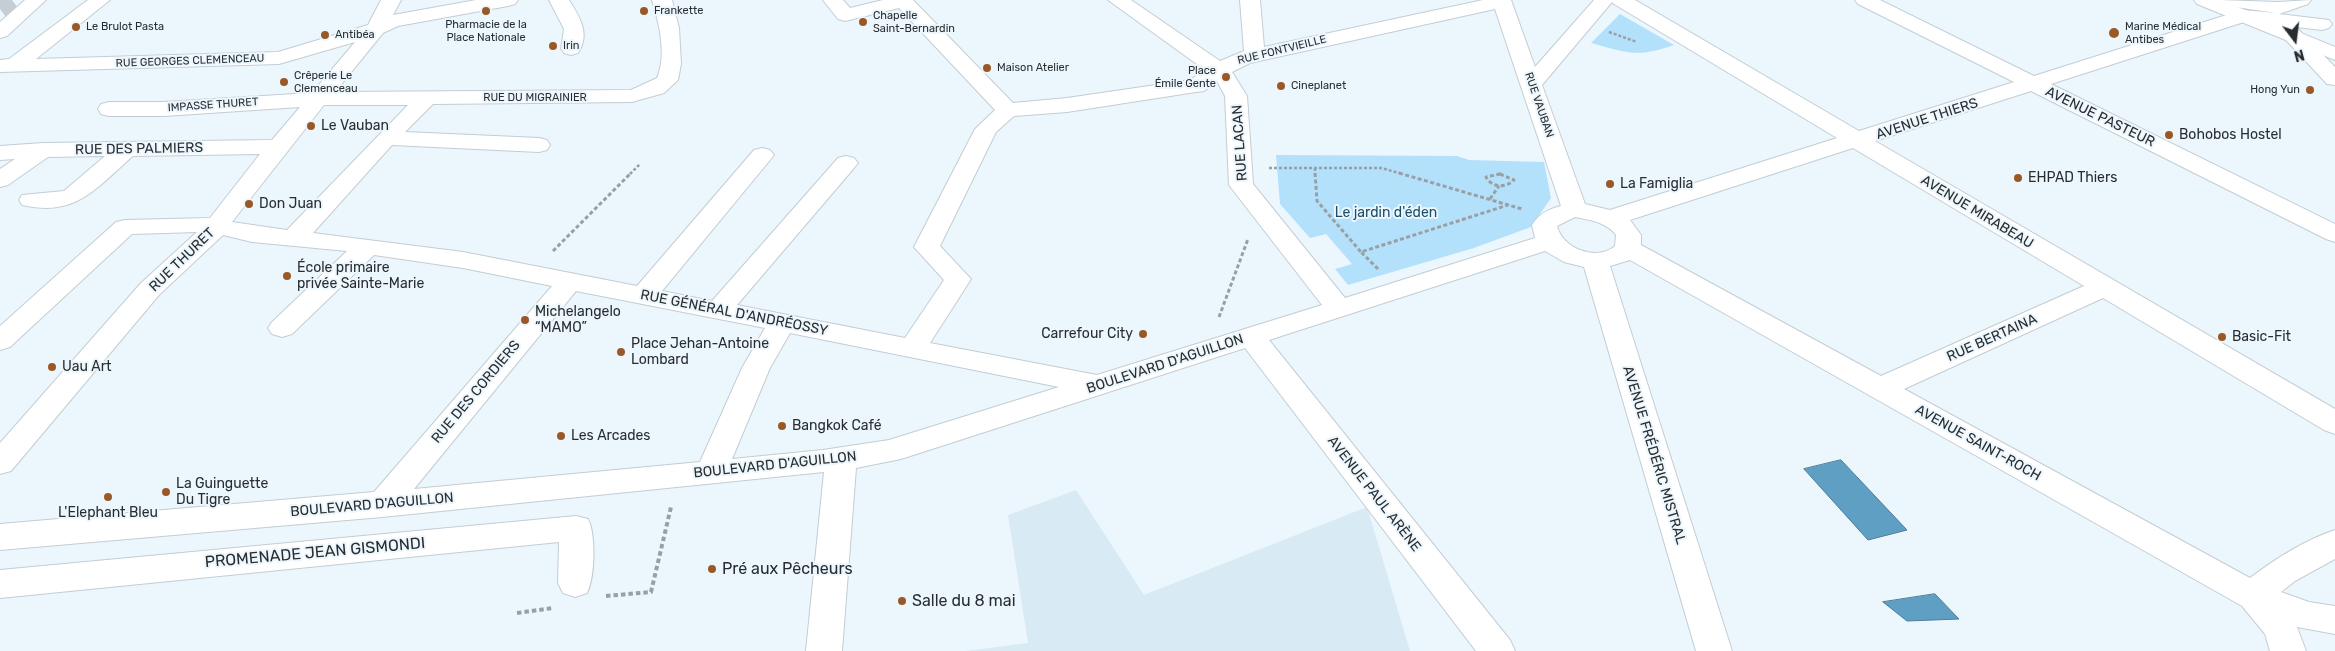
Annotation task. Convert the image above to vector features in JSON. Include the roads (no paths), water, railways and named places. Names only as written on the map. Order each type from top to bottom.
[{"type":"street","points":[[0,32],[36,0]]},
{"type":"street","points":[[7,66],[100,0]]},
{"type":"street","name":"RUE THURET","points":[[0,463],[150,289],[217,226],[225,212],[376,29],[391,0]]},
{"type":"street","name":"RUE GEORGES CLEMENCEAU","points":[[7,66],[279,58],[376,29],[392,21],[508,0]]},
{"type":"street","points":[[559,0],[572,19],[576,35],[571,50]]},
{"type":"street","name":"RUE DU MIGRAINIER","points":[[318,99],[632,96],[652,90],[667,81],[671,70],[666,10],[662,0]]},
{"type":"street","points":[[839,7],[902,0],[1008,110],[986,130],[927,247],[958,280],[913,348]]},
{"type":"street","name":"RUE LACAN","points":[[1118,0],[1219,70],[1230,84],[1236,96],[1241,185],[1340,309]]},
{"type":"street","points":[[1250,0],[1255,55]]},
{"type":"street","points":[[1532,83],[1604,0]]},
{"type":"street","name":"AVENUE MIRABEAU","points":[[1621,0],[2335,423]]},
{"type":"street","name":"AVENUE PASTEUR","points":[[1865,0],[2335,234]]},
{"type":"street","points":[[2204,0],[2329,51]]},
{"type":"street","points":[[2229,0],[2329,25]]},
{"type":"street","points":[[2259,0],[2278,13],[2290,35],[2335,79]]},
{"type":"street","points":[[2243,16],[2278,13],[2301,0]]},
{"type":"street","name":"RUE FONTVIEILLE","points":[[1008,110],[1067,105],[1196,86],[1219,70],[1255,55],[1501,1]]},
{"type":"street","name":"RUE VAUBAN","points":[[1501,1],[1532,83],[1575,210]]},
{"type":"street","name":"AVENUE THIERS","points":[[1610,218],[1857,141],[2243,16]]},
{"type":"street","points":[[2329,25],[2310,26],[2309,34],[2329,51]]},
{"type":"street","points":[[293,239],[386,138],[427,98]]},
{"type":"street","name":"IMPASSE THURET","points":[[109,109],[164,109],[318,99]]},
{"type":"street","points":[[386,138],[540,144]]},
{"type":"street","name":"RUE DES PALMIERS","points":[[0,153],[44,150],[279,147]]},
{"type":"street","points":[[31,200],[60,200],[74,196],[127,149]]},
{"type":"street","points":[[0,180],[44,150]]},
{"type":"street","points":[[644,295],[762,155]]},
{"type":"street","points":[[718,311],[772,245],[846,163]]},
{"type":"street","points":[[1575,210],[1596,213],[1610,218],[1626,231],[1630,239],[1628,248],[1610,259],[1595,260],[1570,255],[1549,242],[1544,233],[1544,225],[1551,217],[1562,212],[1575,210]]},
{"type":"street","name":"RUE GÉNÉRAL D'ANDRÉOSSY","points":[[6,331],[125,227],[205,224],[252,234],[368,246],[463,260],[1100,386]]},
{"type":"street","name":"BOULEVARD D'AGUILLON","points":[[0,537],[382,505],[679,474],[841,460],[890,451],[1100,386],[1549,242]]},
{"type":"street","points":[[282,328],[368,246]]},
{"type":"street","name":"AVENUE SAINT-ROCH","points":[[1628,248],[2252,596],[2308,616],[2335,620]]},
{"type":"street","name":"AVENUE FRÉDÉRIC MISTRAL","points":[[1595,260],[1714,651]]},
{"type":"street","name":"RUE DES CORDIERS","points":[[382,505],[571,280]]},
{"type":"street","name":"RUE BERTAINA","points":[[1880,388],[2104,287]]},
{"type":"street","points":[[711,471],[756,368],[782,322]]},
{"type":"street","name":"AVENUE PAUL ARÈNE","points":[[1251,337],[1497,651]]},
{"type":"street","points":[[824,651],[841,460]]},
{"type":"street","name":"PROMENADE JEAN GISMONDI","points":[[0,584],[576,528],[586,590]]},
{"type":"street","points":[[2288,651],[2280,627],[2252,596],[2283,572],[2335,543]]},
{"type":"tunnel","points":[[0,9],[12,0]]},
{"type":"place","name":"Pharmacie de la Place Nationale","points":[[486,11]]},
{"type":"place","name":"Frankette","points":[[644,11]]},
{"type":"place","name":"Chapelle Saint-Bernardin","points":[[863,22]]},
{"type":"place","name":"Le Brulot Pasta","points":[[76,27]]},
{"type":"place","name":"Marine Médical Antibes","points":[[2114,33]]},
{"type":"place","name":"Antibéa","points":[[325,35]]},
{"type":"place","name":"Irin","points":[[553,46]]},
{"type":"place","name":"Maison Atelier","points":[[987,68]]},
{"type":"place","name":"Place Émile Gente","points":[[1226,77]]},
{"type":"place","name":"Crêperie Le Clemenceau","points":[[284,82]]},
{"type":"place","name":"Cineplanet","points":[[1281,86]]},
{"type":"place","name":"Hong Yun","points":[[2310,90]]},
{"type":"place","name":"Le Vauban","points":[[311,126]]},
{"type":"place","name":"Bohobos Hostel","points":[[2169,135]]},
{"type":"place","name":"EHPAD Thiers","points":[[2018,178]]},
{"type":"place","name":"La Famiglia","points":[[1610,184]]},
{"type":"place","name":"Don Juan","points":[[249,204]]},
{"type":"place","name":"École primaire privée Sainte-Marie","points":[[287,276]]},
{"type":"place","name":"Michelangelo “MAMO”","points":[[525,320]]},
{"type":"place","name":"Carrefour City","points":[[1143,334]]},
{"type":"place","name":"Basic-Fit","points":[[2222,337]]},
{"type":"place","name":"Place Jehan-Antoine Lombard","points":[[621,352]]},
{"type":"place","name":"Uau Art","points":[[52,367]]},
{"type":"place","name":"Bangkok Café","points":[[782,426]]},
{"type":"place","name":"Les Arcades","points":[[561,436]]},
{"type":"place","name":"La Guinguette Du Tigre","points":[[166,492]]},
{"type":"place","name":"L'Elephant Bleu","points":[[108,497]]},
{"type":"place","name":"Pré aux Pêcheurs","points":[[712,569]]},
{"type":"place","name":"Salle du 8 mai","points":[[902,601]]},
{"type":"park label","name":"Le jardin d'éden","points":[[1386,213]]}]
